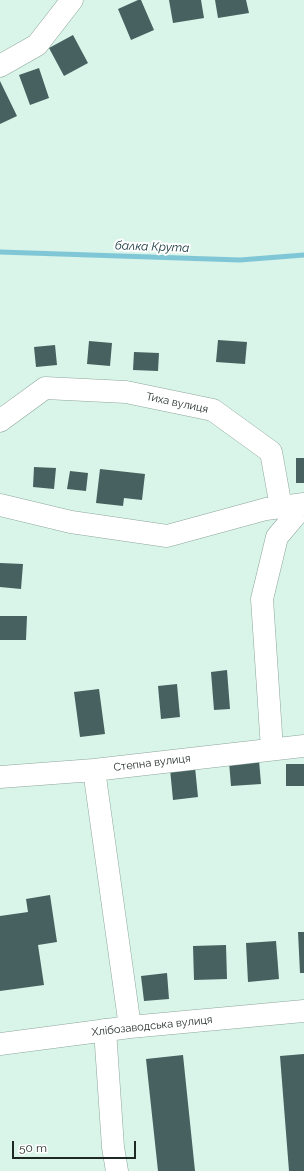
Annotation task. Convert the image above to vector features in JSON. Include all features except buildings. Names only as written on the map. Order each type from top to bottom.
[{"type":"street","points":[[0,66],[37,45],[72,0]]},
{"type":"street","name":"Тиха вулиця","points":[[0,421],[45,388],[126,392],[213,410],[271,452],[281,507]]},
{"type":"street","points":[[0,505],[71,522],[167,536],[266,509],[304,504]]},
{"type":"street","points":[[272,749],[262,599],[277,538],[304,504]]},
{"type":"street","name":"Степна вулиця","points":[[0,777],[94,770],[304,746]]},
{"type":"street","points":[[94,770],[130,1027]]},
{"type":"street","name":"Хлібозаводська вулиця","points":[[0,1044],[130,1027],[304,1011]]},
{"type":"street","points":[[105,1030],[113,1147],[117,1171]]},
{"type":"waterway","name":"балка Крута","points":[[0,252],[240,260],[304,255]]}]
